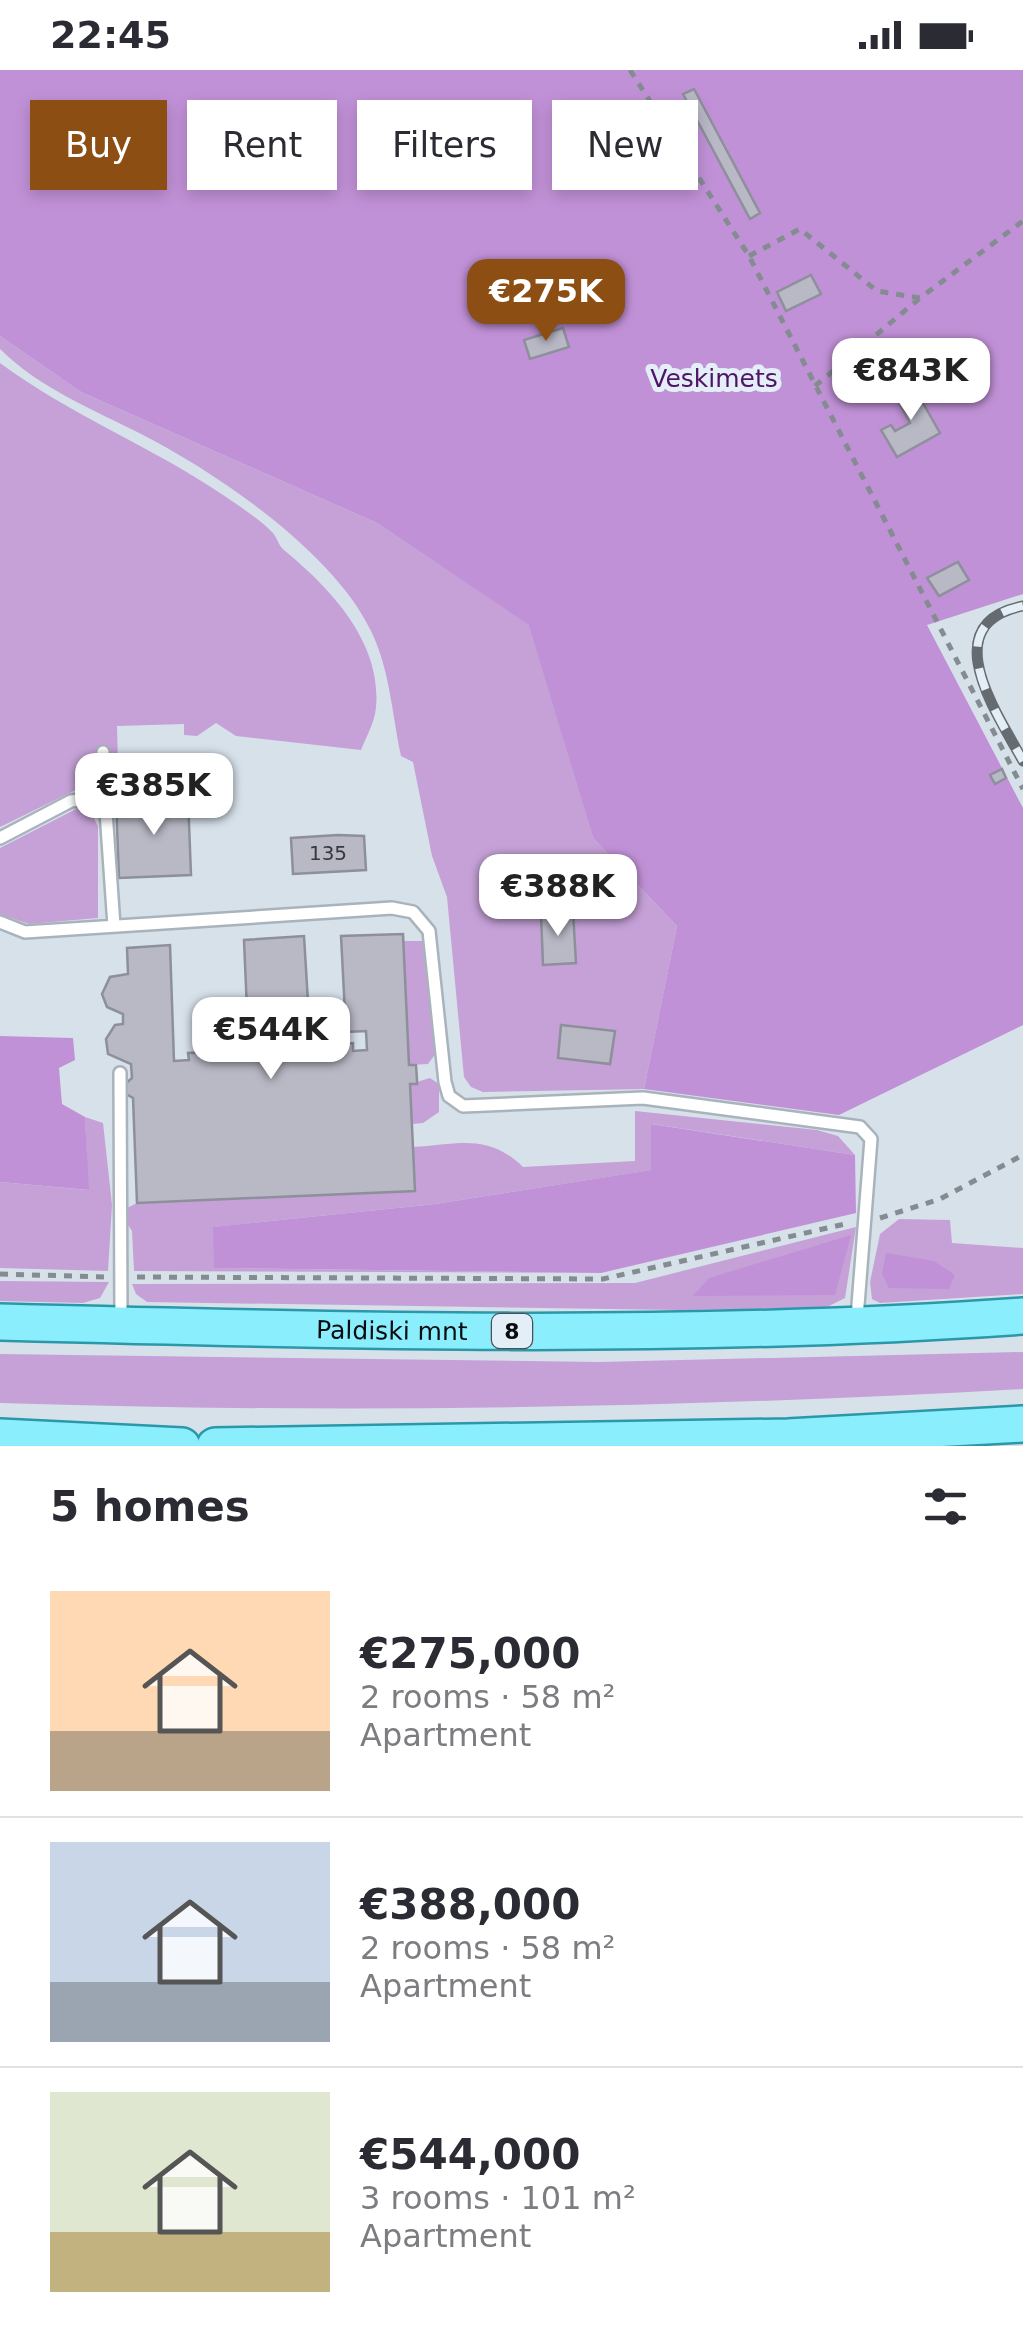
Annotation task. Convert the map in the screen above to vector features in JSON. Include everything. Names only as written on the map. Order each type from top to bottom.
[{"type":"main road","name":"Paldiski mnt","points":[[0,1322],[591,1332],[856,1328],[1023,1316]]},
{"type":"main road","points":[[215,1446],[789,1442],[1023,1424]]},
{"type":"main road","points":[[0,1437],[182,1446]]},
{"type":"lane","points":[[103,752],[114,926]]},
{"type":"lane","points":[[0,838],[71,801],[105,797]]},
{"type":"lane","points":[[0,922],[25,932],[322,909],[392,908],[413,912],[429,931],[445,1082],[449,1096],[463,1106],[643,1098],[860,1127],[872,1139],[868,1222],[856,1328]]},
{"type":"lane","points":[[120,1073],[121,1325]]},
{"type":"path","points":[[630,70],[749,256],[1023,790]]},
{"type":"path","points":[[815,386],[920,298],[1023,220]]},
{"type":"path","points":[[749,256],[800,229],[877,291],[920,298]]},
{"type":"path","points":[[0,1274],[603,1279],[868,1222],[940,1199],[1023,1155]]},
{"type":"shaded area","points":[[0,336],[81,392],[377,523],[530,625],[593,838],[677,926],[644,1089],[483,1092],[471,1087],[464,1077],[447,897],[432,856],[413,762],[401,756],[382,661],[354,602],[303,545],[239,494],[173,451],[49,387],[0,349]],"holes":[[[573,913],[576,963],[543,965],[541,914]]]},
{"type":"shaded area","points":[[0,363],[54,399],[196,477],[235,503],[267,527],[282,548],[319,581],[350,618],[371,660],[376,707],[361,750],[236,736],[216,723],[197,736],[184,735],[184,724],[117,726],[119,800],[88,784],[0,827]]},
{"type":"shaded area","points":[[78,808],[91,813],[98,826],[98,918],[29,924],[0,914],[0,848]]},
{"type":"shaded area","points":[[403,941],[422,941],[430,948],[439,1049],[428,1064],[409,1065]]},
{"type":"shaded area","points":[[430,1078],[439,1084],[439,1112],[423,1123],[412,1124],[410,1084]]},
{"type":"shaded area","points":[[635,1111],[817,1130],[838,1136],[855,1155],[652,1124],[652,1170],[435,1204],[214,1227],[215,1268],[601,1273],[134,1271],[132,1231],[124,1219],[127,1208],[137,1203],[414,1191],[413,1147],[445,1144],[485,1145],[498,1149],[523,1167],[635,1161]]},
{"type":"shaded area","points":[[85,1117],[103,1123],[112,1205],[108,1271],[0,1268],[0,1182],[88,1190]]},
{"type":"shaded area","points":[[899,1219],[950,1220],[952,1243],[1023,1248],[1023,1294],[880,1303],[872,1299],[870,1282],[880,1234]]},
{"type":"shaded area","points":[[856,1227],[845,1298],[825,1308],[678,1310],[147,1302],[136,1294],[132,1284],[635,1283]]},
{"type":"shaded area","points":[[0,1281],[109,1282],[100,1298],[83,1303],[0,1301]]},
{"type":"shaded area","points":[[1023,1352],[1023,1389],[895,1396],[384,1408],[0,1403],[0,1354],[599,1362]]},
{"type":"green space","name":"Veskimets","points":[[0,70],[1023,70],[1023,594],[927,625],[1023,808],[1023,1025],[839,1115],[644,1089],[677,926],[593,838],[529,625],[377,523],[81,392],[0,336]]},
{"type":"green space","points":[[0,1036],[73,1038],[75,1060],[59,1068],[62,1104],[85,1117],[89,1190],[0,1182]]},
{"type":"green space","points":[[651,1124],[855,1155],[856,1213],[601,1273],[214,1268],[213,1227],[435,1204],[651,1170]]},
{"type":"green space","points":[[851,1235],[835,1295],[693,1296],[709,1278]]},
{"type":"green space","points":[[886,1253],[934,1261],[955,1275],[949,1289],[889,1288],[882,1274]]},
{"type":"building","points":[[694,89],[760,213],[750,219],[698,122],[698,100],[686,100],[683,94]]},
{"type":"building","points":[[811,275],[821,294],[786,311],[777,292]]},
{"type":"building","points":[[563,328],[569,347],[530,359],[524,340]]},
{"type":"building","points":[[911,382],[940,433],[897,457],[881,430],[891,425],[895,431],[910,423],[893,392]]},
{"type":"building","points":[[958,562],[969,580],[939,596],[927,578]]},
{"type":"building","points":[[1002,769],[1006,778],[995,784],[990,775]]},
{"type":"building","points":[[188,797],[191,875],[119,878],[116,800]]},
{"type":"building","points":[[364,836],[366,870],[293,874],[291,838]]},
{"type":"building","points":[[573,912],[576,963],[543,965],[541,914]]},
{"type":"building","points":[[403,934],[409,1065],[416,1065],[417,1080],[417,1084],[410,1084],[415,1191],[137,1203],[133,1098],[124,1093],[124,1085],[132,1078],[131,1064],[108,1054],[106,1039],[115,1025],[123,1024],[123,1014],[107,1007],[102,994],[110,977],[128,974],[127,948],[170,945],[174,1061],[189,1060],[188,1053],[236,1051],[237,1058],[249,1057],[244,940],[304,936],[310,1035],[293,1037],[294,1055],[305,1055],[305,1046],[353,1043],[353,1051],[367,1050],[366,1031],[346,1032],[341,936]]},
{"type":"building","points":[[561,1025],[615,1031],[610,1064],[558,1058]]},
{"type":"railway","points":[[1023,606],[996,616],[982,631],[977,651],[989,697],[1023,761]]}]
